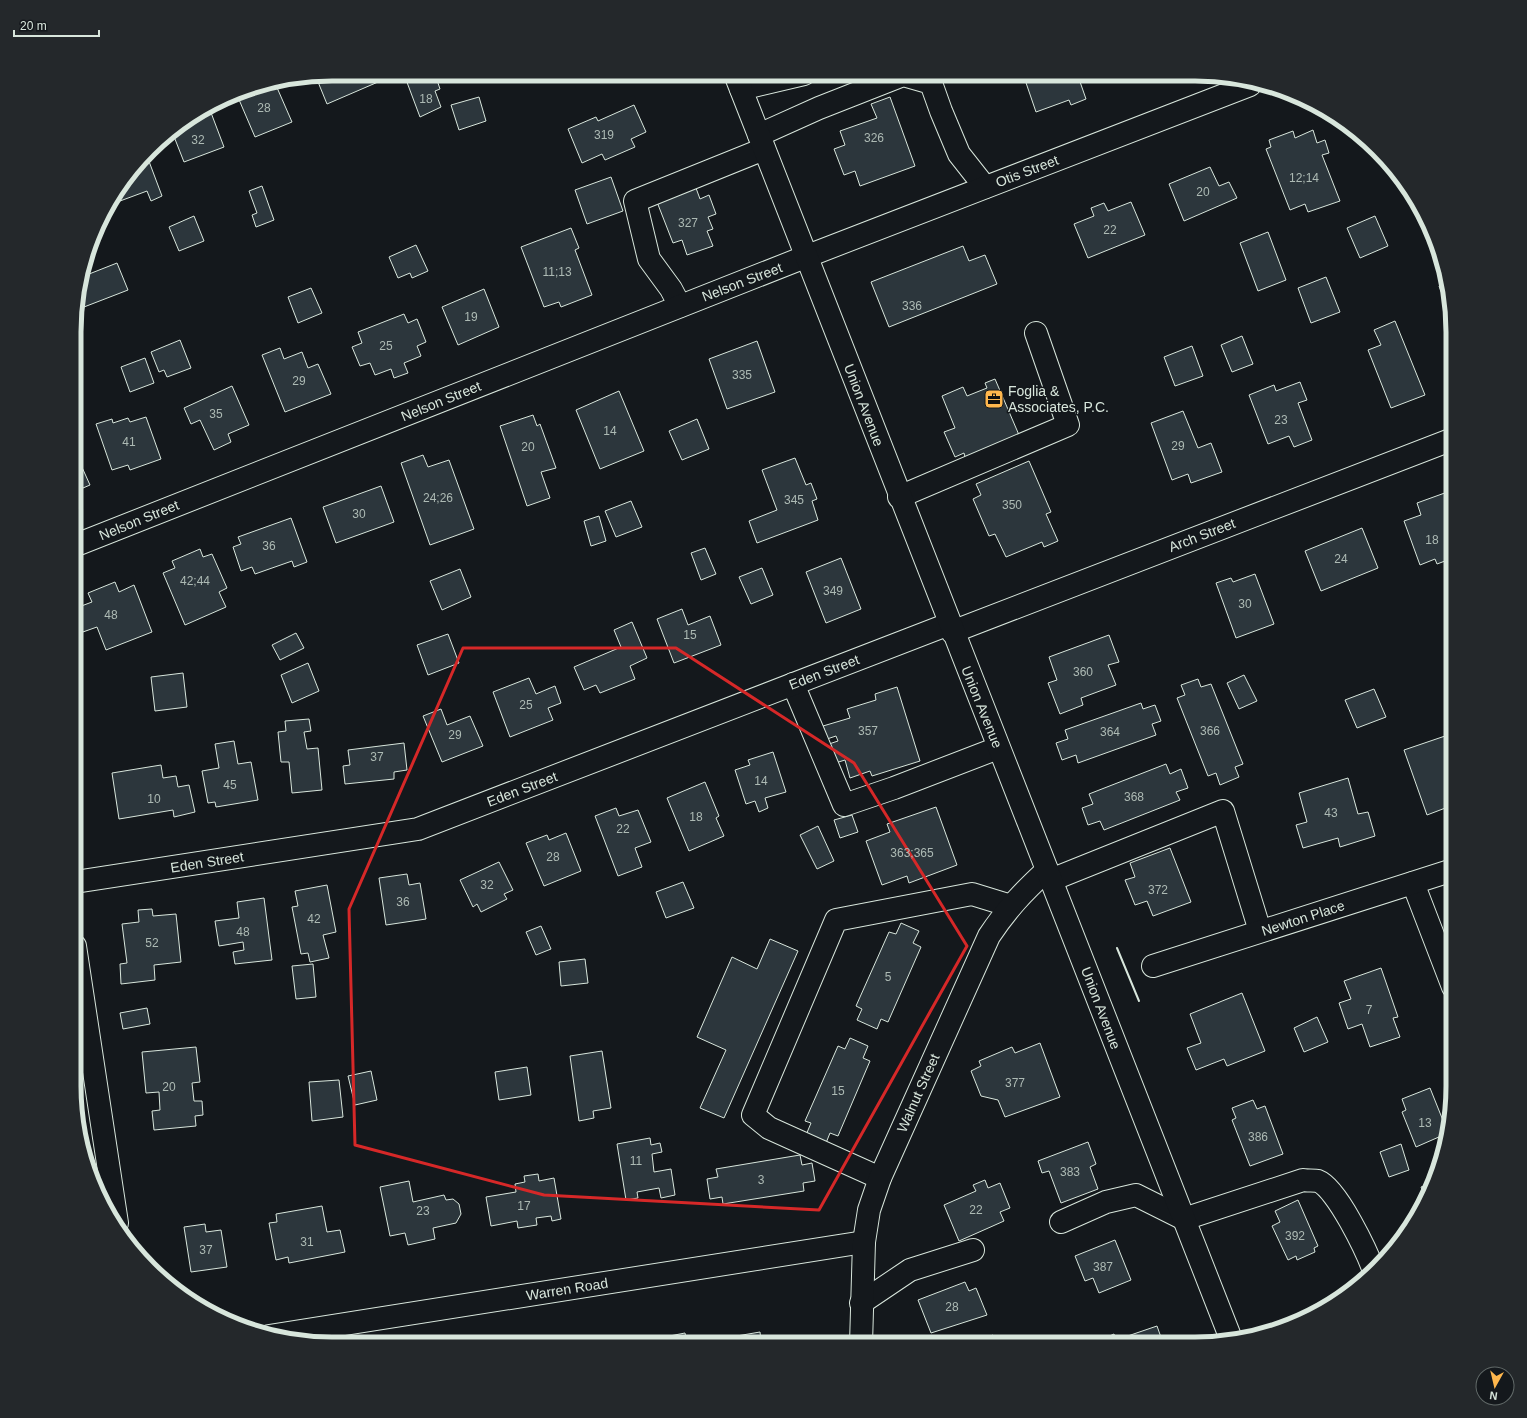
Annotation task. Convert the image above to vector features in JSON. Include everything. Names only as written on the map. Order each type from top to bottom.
[{"type":"street","points":[[680,306],[671,289],[648,259],[635,201],[761,142],[819,108],[888,81]]},
{"type":"street","points":[[927,81],[931,82],[959,154],[985,187]]},
{"type":"street","name":"Union Avenue","points":[[738,82],[950,628],[1049,875],[1229,1335]]},
{"type":"street","name":"Otis Street","points":[[806,257],[1246,87]]},
{"type":"street","name":"Nelson Street","points":[[81,543],[806,257]]},
{"type":"street","points":[[899,497],[1068,425],[1036,334]]},
{"type":"street","name":"Arch Street","points":[[950,628],[1446,441]]},
{"type":"street","name":"Eden Street","points":[[81,881],[418,830],[793,684],[950,628]]},
{"type":"street","points":[[793,684],[844,805],[894,788],[998,748]]},
{"type":"street","points":[[1049,875],[1223,811],[1260,932]]},
{"type":"street","name":"Newton Place","points":[[1153,966],[1446,872]]},
{"type":"street","name":"Walnut Street","points":[[861,1337],[864,1242],[869,1210],[880,1178],[989,936],[1011,906],[1027,888],[1049,875]]},
{"type":"street","points":[[1414,883],[1446,968]]},
{"type":"street","points":[[880,1178],[769,1128],[753,1115],[836,920],[972,894],[1011,906]]},
{"type":"street","points":[[81,986],[115,1211]]},
{"type":"street","points":[[1061,1222],[1106,1202],[1136,1195],[1184,1219],[1303,1180],[1319,1181],[1338,1199],[1371,1264]]},
{"type":"street","name":"Warren Road","points":[[288,1333],[864,1242]]},
{"type":"street","points":[[861,1303],[910,1270],[973,1250]]},
{"type":"highlighted area","points":[[463,648],[676,648],[854,763],[967,946],[819,1210],[544,1195],[355,1145],[349,909]]},
{"type":"building","points":[[378,81],[378,82],[327,104],[318,82]]},
{"type":"building","points":[[406,81],[437,81],[440,89],[435,91],[441,107],[420,117]]},
{"type":"building","points":[[1025,81],[1080,81],[1086,99],[1071,105],[1069,100],[1036,112]]},
{"type":"building","points":[[277,88],[292,122],[255,137],[239,99],[251,94]]},
{"type":"building","points":[[479,97],[486,121],[459,130],[451,105]]},
{"type":"building","points":[[890,97],[915,166],[860,186],[855,171],[844,175],[834,149],[845,145],[840,131],[877,118],[871,104]]},
{"type":"building","points":[[634,105],[646,132],[631,139],[635,147],[605,160],[602,154],[582,163],[568,129],[596,117],[598,121]]},
{"type":"building","points":[[211,113],[224,147],[184,162],[174,137]]},
{"type":"building","points":[[1313,130],[1317,143],[1325,140],[1329,153],[1322,155],[1340,201],[1308,212],[1305,204],[1290,210],[1266,149],[1271,147],[1269,140],[1293,131],[1295,138]]},
{"type":"building","points":[[149,161],[162,196],[151,201],[147,191],[120,201],[123,193],[133,179]]},
{"type":"building","points":[[1210,167],[1219,186],[1229,182],[1237,198],[1184,221],[1169,184]]},
{"type":"building","points":[[611,177],[623,211],[587,224],[575,190]]},
{"type":"building","points":[[262,186],[274,220],[256,227],[252,215],[257,213],[249,191]]},
{"type":"building","points":[[696,188],[700,199],[709,195],[716,214],[708,217],[713,229],[707,231],[713,246],[687,255],[682,240],[673,243],[657,202]]},
{"type":"building","points":[[1131,202],[1145,235],[1088,258],[1074,224],[1094,216],[1091,208],[1104,203],[1108,211]]},
{"type":"building","points":[[194,216],[204,241],[179,251],[169,227]]},
{"type":"building","points":[[1375,216],[1388,246],[1360,258],[1347,228]]},
{"type":"building","points":[[571,228],[579,248],[575,250],[592,295],[561,307],[559,302],[544,307],[521,247]]},
{"type":"building","points":[[1268,232],[1286,280],[1258,291],[1240,243]]},
{"type":"building","points":[[416,245],[428,271],[412,278],[410,273],[398,278],[389,257]]},
{"type":"building","points":[[963,246],[969,261],[985,255],[997,284],[889,327],[871,282]]},
{"type":"building","points":[[117,263],[128,290],[84,307],[83,299],[88,274]]},
{"type":"building","points":[[1326,277],[1340,312],[1311,323],[1298,288]]},
{"type":"building","points":[[1441,285],[1444,299],[1439,286]]},
{"type":"building","points":[[311,288],[322,313],[298,323],[288,297]]},
{"type":"building","points":[[484,289],[499,327],[458,345],[442,307]]},
{"type":"building","points":[[404,314],[408,323],[417,319],[426,342],[417,346],[421,356],[404,363],[408,373],[394,378],[391,369],[375,375],[370,363],[360,366],[352,347],[362,343],[358,332]]},
{"type":"building","points":[[1395,321],[1425,395],[1391,408],[1368,350],[1381,345],[1374,330]]},
{"type":"building","points":[[1242,336],[1253,364],[1232,372],[1221,345]]},
{"type":"building","points":[[180,340],[191,368],[167,377],[164,370],[159,372],[151,352]]},
{"type":"building","points":[[757,341],[775,392],[727,409],[709,359]]},
{"type":"building","points":[[1192,346],[1203,376],[1175,386],[1164,357]]},
{"type":"building","points":[[280,348],[284,359],[302,352],[308,368],[318,364],[331,394],[285,412],[262,355]]},
{"type":"building","points":[[145,358],[154,383],[130,392],[121,367]]},
{"type":"building","points":[[995,379],[1019,435],[965,457],[964,453],[955,457],[944,432],[955,428],[942,396],[963,387],[967,396],[987,388],[985,383]]},
{"type":"building","points":[[1300,382],[1307,400],[1298,403],[1312,440],[1294,447],[1289,436],[1268,444],[1249,395],[1274,385],[1276,391]]},
{"type":"building","points":[[232,386],[249,425],[228,434],[231,442],[214,450],[200,420],[191,424],[184,408]]},
{"type":"building","points":[[619,391],[644,451],[600,469],[576,410]]},
{"type":"building","points":[[1183,411],[1198,448],[1211,443],[1222,472],[1191,483],[1188,474],[1172,480],[1151,423]]},
{"type":"building","points":[[533,415],[537,426],[540,424],[556,468],[541,472],[550,498],[527,506],[500,426]]},
{"type":"building","points":[[146,417],[161,459],[130,470],[128,465],[112,470],[96,424],[112,419],[113,423],[128,418],[130,422]]},
{"type":"building","points":[[697,419],[709,449],[682,460],[669,431]]},
{"type":"building","points":[[423,455],[428,467],[449,460],[474,529],[430,545],[401,463]]},
{"type":"building","points":[[795,458],[806,485],[811,483],[817,499],[812,501],[818,520],[757,543],[749,521],[777,510],[762,470]]},
{"type":"building","points":[[1029,461],[1051,512],[1046,514],[1058,541],[1044,547],[1042,542],[1006,557],[995,534],[989,536],[973,499],[981,495],[976,484]]},
{"type":"building","points":[[81,465],[90,485],[81,489]]},
{"type":"building","points":[[381,486],[394,522],[336,543],[323,507]]},
{"type":"building","points":[[1446,493],[1446,561],[1437,564],[1435,559],[1420,565],[1404,521],[1421,515],[1417,503]]},
{"type":"building","points":[[631,501],[642,527],[616,537],[605,511]]},
{"type":"building","points":[[599,516],[606,541],[591,546],[584,521]]},
{"type":"building","points":[[291,518],[307,562],[294,567],[292,561],[255,574],[252,567],[241,571],[233,547],[241,544],[238,537]]},
{"type":"building","points":[[1362,528],[1378,568],[1321,591],[1305,551]]},
{"type":"building","points":[[705,548],[716,574],[701,580],[691,553]]},
{"type":"building","points":[[200,549],[203,557],[212,554],[227,588],[219,592],[226,607],[185,625],[163,573],[175,568],[172,561]]},
{"type":"building","points":[[841,558],[861,609],[826,623],[806,572]]},
{"type":"building","points":[[762,568],[773,595],[751,604],[739,577]]},
{"type":"building","points":[[460,569],[471,597],[442,610],[430,581]]},
{"type":"building","points":[[1255,574],[1274,624],[1236,638],[1216,583],[1231,578],[1233,582]]},
{"type":"building","points":[[115,582],[119,592],[134,585],[152,632],[106,650],[97,627],[81,633],[81,606],[92,602],[88,593]]},
{"type":"building","points":[[682,609],[688,625],[710,616],[721,645],[674,663],[657,619]]},
{"type":"building","points":[[632,622],[647,658],[630,666],[635,679],[600,693],[596,685],[584,690],[574,667],[621,647],[614,630]]},
{"type":"building","points":[[296,633],[304,648],[280,660],[272,645]]},
{"type":"building","points":[[448,634],[459,663],[428,675],[417,645]]},
{"type":"building","points":[[1109,635],[1119,662],[1108,665],[1116,685],[1081,698],[1083,705],[1060,714],[1048,683],[1057,680],[1049,657]]},
{"type":"building","points":[[308,663],[319,691],[292,703],[281,675]]},
{"type":"building","points":[[183,673],[187,707],[155,711],[151,677]]},
{"type":"building","points":[[1244,675],[1257,701],[1239,709],[1227,683]]},
{"type":"building","points":[[529,678],[536,694],[555,686],[561,703],[548,708],[553,720],[510,737],[493,692]]},
{"type":"building","points":[[1198,679],[1201,687],[1211,684],[1243,764],[1235,767],[1239,777],[1220,785],[1216,773],[1208,776],[1177,698],[1185,695],[1181,685]]},
{"type":"building","points":[[897,687],[920,761],[872,776],[870,771],[850,778],[845,760],[832,764],[826,745],[838,741],[836,736],[827,739],[823,726],[850,718],[847,709],[876,700],[875,694]]},
{"type":"building","points":[[1374,689],[1386,717],[1357,728],[1345,700]]},
{"type":"building","points":[[1141,703],[1143,709],[1155,705],[1161,721],[1152,724],[1156,735],[1078,763],[1076,755],[1062,760],[1056,743],[1068,739],[1065,730]]},
{"type":"building","points":[[441,709],[447,725],[470,716],[483,746],[442,762],[423,716]]},
{"type":"building","points":[[309,719],[311,731],[304,732],[307,749],[318,748],[322,790],[292,793],[289,762],[281,762],[278,732],[286,731],[285,721]]},
{"type":"building","points":[[1446,736],[1446,808],[1427,815],[1404,750]]},
{"type":"building","points":[[234,741],[238,764],[251,762],[258,800],[216,807],[215,802],[208,803],[202,771],[219,768],[215,744]]},
{"type":"building","points":[[404,743],[407,770],[394,772],[394,779],[345,784],[343,766],[350,765],[348,750]]},
{"type":"building","points":[[773,752],[786,792],[765,798],[768,808],[759,812],[755,801],[746,804],[735,770],[750,765],[748,760]]},
{"type":"building","points":[[1166,764],[1170,774],[1181,769],[1188,788],[1176,792],[1180,800],[1104,830],[1100,821],[1088,825],[1082,808],[1093,804],[1089,794]]},
{"type":"building","points":[[161,765],[163,778],[176,776],[178,787],[189,785],[195,812],[174,817],[173,810],[119,819],[112,773]]},
{"type":"building","points":[[1348,778],[1358,814],[1368,812],[1375,836],[1340,847],[1338,838],[1303,848],[1296,825],[1307,822],[1299,793]]},
{"type":"building","points":[[705,782],[719,816],[716,818],[724,836],[689,851],[667,798]]},
{"type":"building","points":[[936,807],[957,865],[909,883],[907,876],[882,885],[866,841],[890,832],[887,824]]},
{"type":"building","points":[[616,808],[619,816],[638,810],[651,842],[635,848],[642,867],[618,876],[595,816]]},
{"type":"building","points":[[852,815],[858,832],[840,838],[834,820]]},
{"type":"building","points":[[818,826],[834,861],[817,869],[800,835]]},
{"type":"building","points":[[566,833],[581,871],[544,886],[526,843],[547,835],[549,840]]},
{"type":"building","points":[[1170,848],[1191,902],[1153,916],[1147,901],[1135,905],[1125,880],[1135,877],[1130,863]]},
{"type":"building","points":[[499,862],[513,890],[504,894],[507,899],[481,912],[477,904],[473,907],[460,880]]},
{"type":"building","points":[[407,874],[409,885],[420,883],[426,919],[386,925],[379,878]]},
{"type":"building","points":[[683,882],[694,908],[666,918],[656,892]]},
{"type":"building","points":[[327,885],[336,932],[323,935],[329,958],[310,962],[308,953],[301,954],[292,907],[298,906],[295,891]]},
{"type":"building","points":[[264,898],[272,960],[235,964],[233,952],[244,950],[243,942],[219,946],[215,921],[239,918],[237,902]]},
{"type":"building","points":[[152,909],[153,916],[176,914],[181,962],[154,965],[155,980],[121,984],[120,964],[127,963],[122,924],[139,922],[138,910]]},
{"type":"building","points":[[901,923],[919,931],[913,943],[921,947],[888,1022],[881,1019],[877,1029],[857,1020],[862,1009],[856,1006],[889,932],[896,934]]},
{"type":"building","points":[[541,926],[551,949],[536,955],[526,932]]},
{"type":"building","points":[[770,939],[798,951],[724,1118],[700,1108],[726,1050],[697,1037],[732,957],[757,969]]},
{"type":"building","points":[[585,959],[588,983],[561,986],[559,962]]},
{"type":"building","points":[[313,964],[316,997],[296,999],[292,966]]},
{"type":"building","points":[[1381,968],[1398,1017],[1393,1018],[1400,1037],[1370,1047],[1362,1024],[1348,1029],[1339,1003],[1351,999],[1344,981]]},
{"type":"building","points":[[1242,993],[1265,1051],[1227,1066],[1224,1059],[1196,1070],[1187,1048],[1201,1043],[1190,1014]]},
{"type":"building","points":[[147,1008],[150,1024],[123,1029],[120,1013]]},
{"type":"building","points":[[1317,1017],[1328,1042],[1304,1052],[1294,1028]]},
{"type":"building","points":[[850,1038],[868,1046],[863,1058],[870,1061],[838,1136],[830,1133],[826,1143],[806,1135],[811,1123],[805,1121],[838,1046],[845,1049]]},
{"type":"building","points":[[1040,1043],[1060,1097],[1005,1117],[998,1100],[981,1096],[971,1071],[981,1066],[979,1061],[1012,1047],[1015,1053]]},
{"type":"building","points":[[196,1047],[200,1082],[192,1083],[194,1101],[202,1101],[203,1115],[195,1116],[196,1126],[154,1130],[152,1111],[160,1110],[159,1092],[146,1093],[142,1052]]},
{"type":"building","points":[[602,1051],[611,1108],[593,1111],[594,1118],[579,1121],[570,1056]]},
{"type":"building","points":[[527,1067],[531,1095],[499,1100],[495,1072]]},
{"type":"building","points":[[371,1071],[377,1100],[355,1105],[348,1076]]},
{"type":"building","points":[[339,1080],[343,1117],[312,1121],[309,1082]]},
{"type":"building","points":[[1430,1088],[1443,1122],[1441,1136],[1416,1147],[1402,1112],[1406,1110],[1402,1099]]},
{"type":"building","points":[[1253,1100],[1257,1109],[1265,1106],[1283,1154],[1250,1166],[1232,1120],[1236,1118],[1232,1108]]},
{"type":"building","points":[[650,1138],[651,1145],[660,1143],[662,1152],[652,1154],[654,1172],[671,1169],[675,1195],[661,1198],[659,1188],[637,1192],[638,1198],[626,1200],[617,1144]]},
{"type":"building","points":[[1088,1142],[1096,1164],[1090,1167],[1098,1189],[1061,1203],[1049,1171],[1042,1173],[1038,1161]]},
{"type":"building","points":[[1401,1144],[1409,1170],[1389,1177],[1380,1152]]},
{"type":"building","points":[[800,1155],[802,1165],[812,1163],[815,1181],[803,1183],[804,1191],[723,1204],[722,1197],[710,1199],[707,1179],[718,1177],[716,1169]]},
{"type":"building","points":[[538,1174],[539,1181],[554,1178],[561,1219],[552,1221],[551,1216],[536,1218],[537,1225],[518,1228],[517,1221],[491,1226],[486,1197],[516,1192],[515,1184],[525,1182],[524,1176]]},
{"type":"building","points":[[985,1180],[988,1188],[1000,1183],[1010,1208],[1000,1212],[1004,1221],[959,1241],[944,1205],[976,1191],[973,1185]]},
{"type":"building","points":[[409,1181],[413,1202],[444,1195],[446,1200],[453,1199],[459,1204],[461,1214],[456,1223],[433,1228],[435,1239],[408,1245],[405,1233],[390,1236],[380,1187]]},
{"type":"building","points":[[1425,1185],[1423,1191],[1421,1187]]},
{"type":"building","points":[[1298,1200],[1318,1246],[1314,1248],[1315,1252],[1297,1260],[1296,1256],[1288,1260],[1272,1226],[1280,1222],[1275,1211]]},
{"type":"building","points":[[322,1206],[327,1232],[340,1230],[345,1252],[289,1263],[288,1257],[276,1260],[269,1223],[277,1222],[276,1214]]},
{"type":"building","points":[[205,1224],[206,1232],[221,1230],[227,1267],[191,1272],[184,1227]]},
{"type":"building","points":[[1115,1240],[1131,1280],[1099,1293],[1093,1278],[1085,1281],[1075,1256]]},
{"type":"building","points":[[965,1282],[969,1291],[976,1288],[987,1315],[931,1333],[918,1300]]},
{"type":"building","points":[[1157,1326],[1161,1337],[1125,1337]]},
{"type":"building","points":[[760,1332],[761,1337],[731,1337]]},
{"type":"building","points":[[685,1333],[686,1337],[664,1337]]},
{"type":"building","points":[[1114,1334],[1115,1337],[1107,1337]]},
{"type":"wall","points":[[1117,948],[1139,1001]]},
{"type":"place","name":"Foglia & Associates, P.C.","points":[[994,399]]}]
